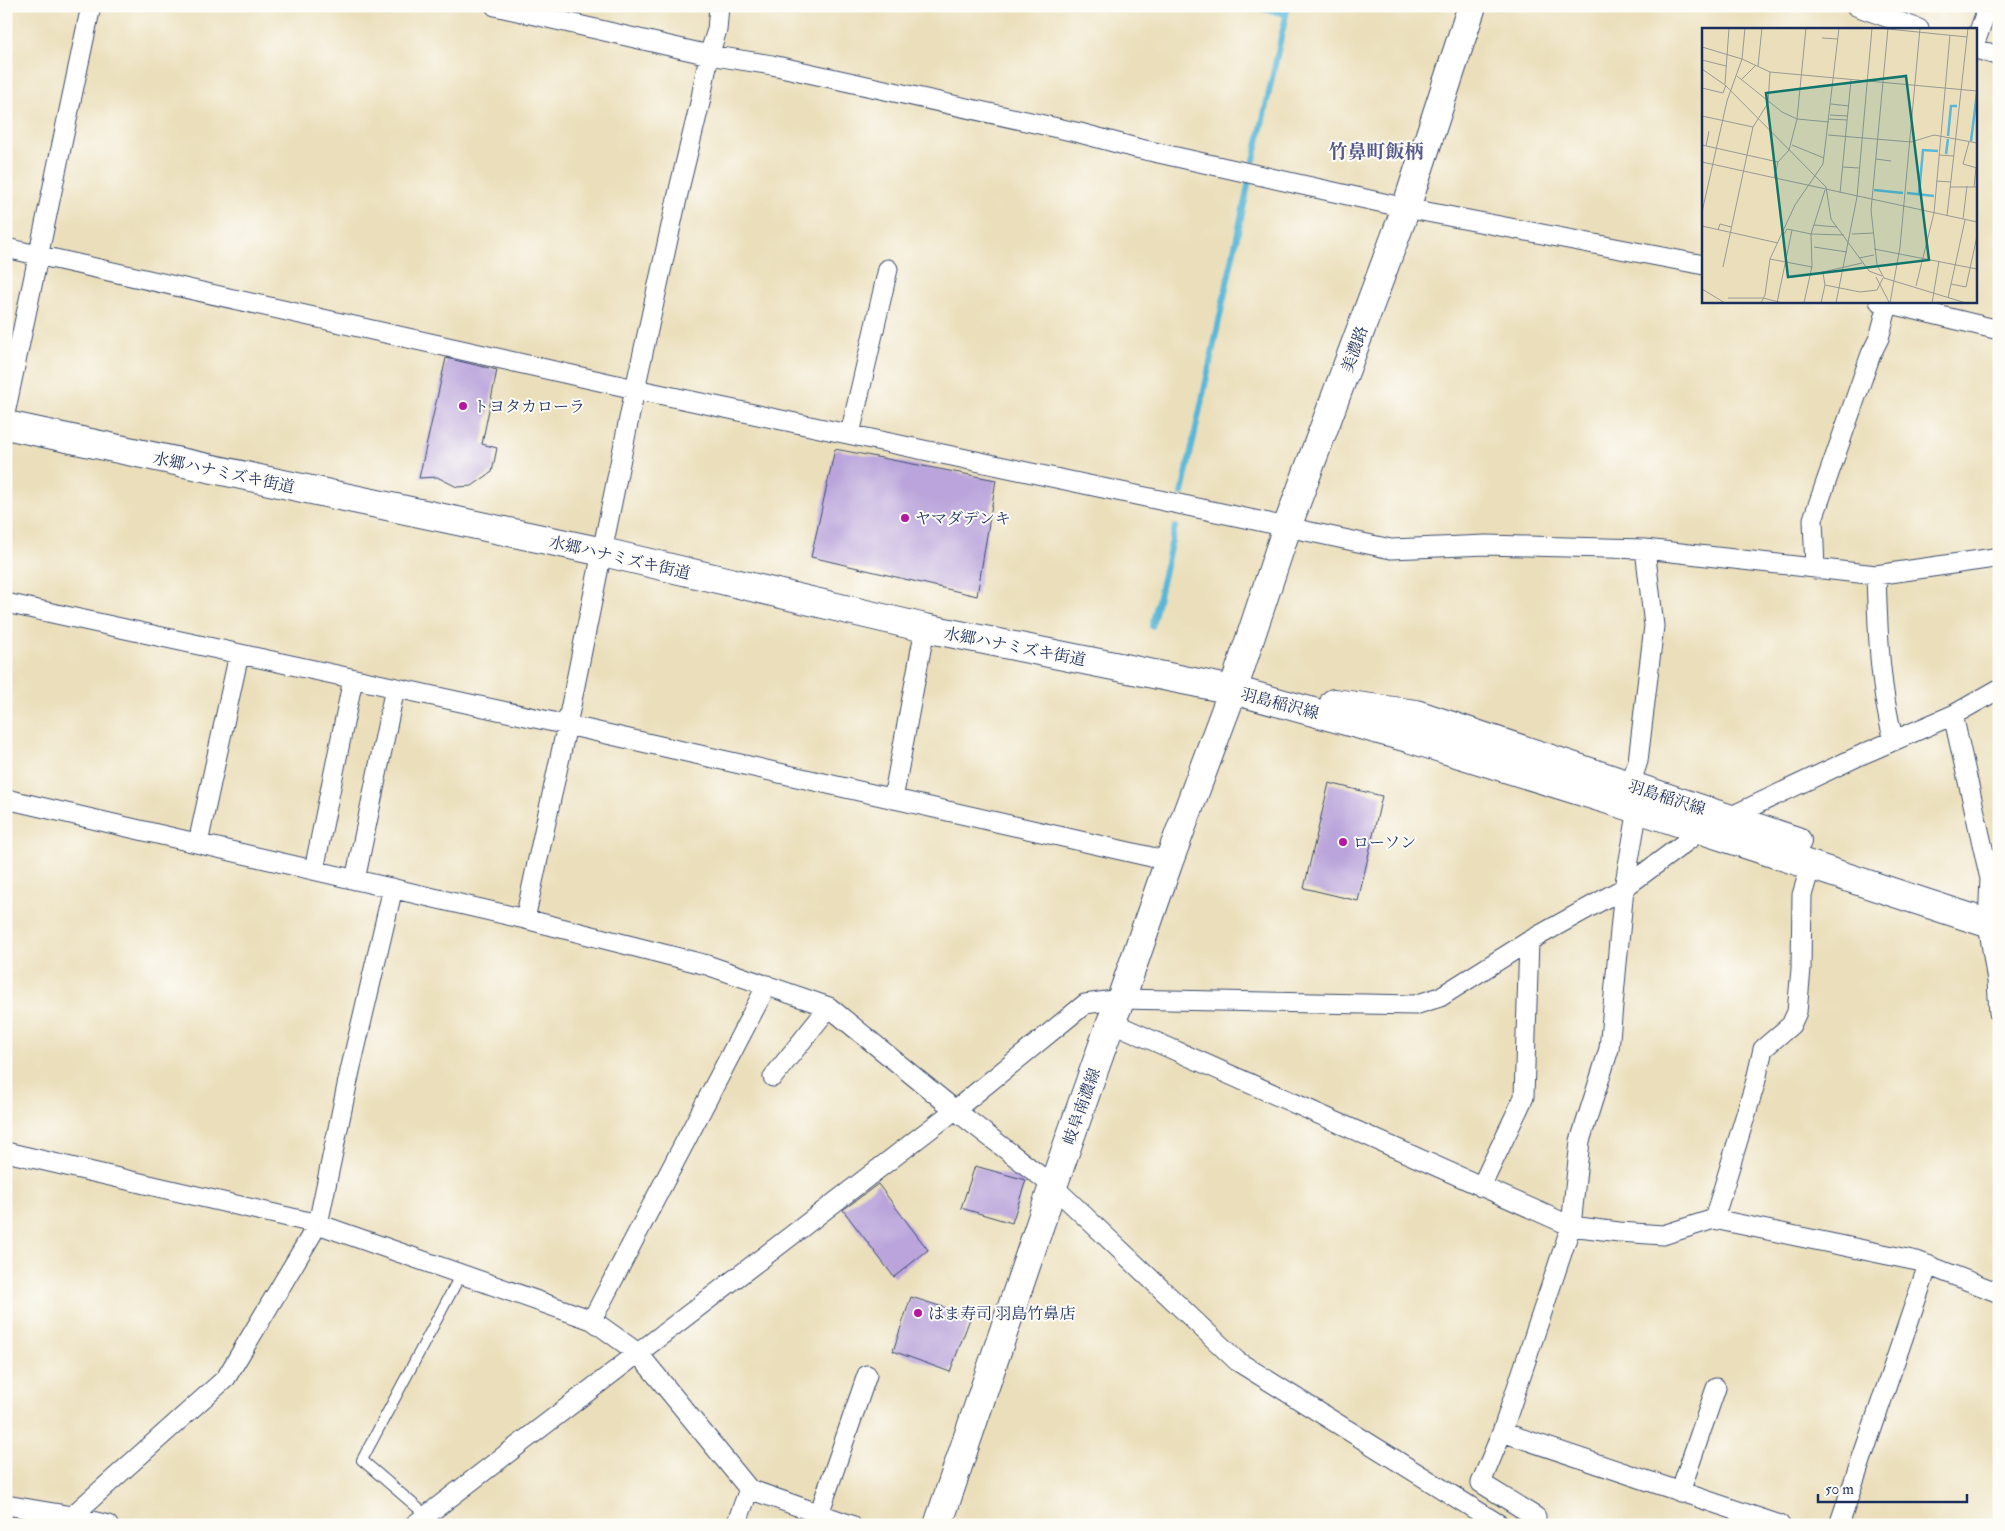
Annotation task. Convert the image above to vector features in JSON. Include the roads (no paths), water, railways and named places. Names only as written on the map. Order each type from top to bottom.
[{"type":"main road","name":"美濃路","points":[[1233,690],[1287,528],[1406,208],[1472,6]]},
{"type":"main road","name":"水郷ハナミズキ街道","points":[[6,425],[603,552],[925,628],[1233,690]]},
{"type":"main road","name":"羽島稲沢線","points":[[1233,690],[1634,797],[1729,818],[1993,918]]},
{"type":"main road","name":"岐阜南濃線","points":[[938,1525],[1052,1186],[1169,861],[1233,690]]},
{"type":"main road","name":"羽島稲沢線","points":[[1634,797],[1702,830],[1811,866],[1993,918]]},
{"type":"street","points":[[6,410],[92,6]]},
{"type":"street","points":[[495,6],[709,55],[781,67],[1406,208],[1702,265]]},
{"type":"street","points":[[525,919],[603,552],[635,389],[700,103],[709,55],[717,30],[719,6]]},
{"type":"street","points":[[1856,6],[1916,28]]},
{"type":"street","points":[[1978,34],[1988,6]]},
{"type":"street","points":[[1978,50],[1999,56]]},
{"type":"street","points":[[6,248],[635,389],[1391,550],[1486,544],[1645,549],[1876,575],[1999,556]]},
{"type":"street","points":[[850,434],[888,270]]},
{"type":"street","points":[[1815,569],[1814,519],[1871,354],[1879,338],[1885,302],[1999,330]]},
{"type":"street","points":[[1536,1517],[1481,1483],[1502,1432],[1571,1226],[1580,1141],[1609,1049],[1624,888],[1654,626],[1645,549]]},
{"type":"street","points":[[1876,575],[1878,642],[1887,717],[1894,741]]},
{"type":"street","points":[[6,603],[567,725],[1169,861]]},
{"type":"street","points":[[893,799],[925,628]]},
{"type":"street","points":[[198,843],[239,654]]},
{"type":"street","points":[[314,870],[353,679]]},
{"type":"street","points":[[355,880],[395,688]]},
{"type":"street","points":[[1116,1011],[1415,1006],[1440,996],[1529,941],[1624,888],[1702,830],[1953,715],[1999,689]]},
{"type":"street","points":[[1953,715],[1990,878],[1999,1013]]},
{"type":"street","points":[[6,799],[525,919],[707,965],[767,984],[829,1007],[1052,1186],[1237,1361],[1500,1525]]},
{"type":"street","points":[[1714,1219],[1755,1084],[1763,1049],[1791,1025],[1797,1012],[1801,968],[1802,895],[1811,866]]},
{"type":"street","points":[[67,1520],[226,1378],[318,1224],[350,1071],[393,888]]},
{"type":"street","points":[[1481,1187],[1524,1097],[1529,941]]},
{"type":"street","points":[[592,1320],[767,984]]},
{"type":"street","points":[[420,1520],[955,1110],[1085,1004],[1116,1011],[1481,1187],[1571,1226],[1619,1232],[1663,1234],[1714,1219],[1928,1265],[1999,1293]]},
{"type":"street","points":[[773,1077],[829,1007]]},
{"type":"street","points":[[6,1152],[318,1224],[592,1320],[638,1353],[749,1489],[851,1525]]},
{"type":"street","points":[[1839,1525],[1928,1265]]},
{"type":"street","points":[[819,1514],[867,1375]]},
{"type":"street","points":[[1680,1492],[1716,1388]]},
{"type":"street","points":[[1502,1432],[1780,1525]]},
{"type":"street","points":[[736,1525],[749,1489]]},
{"type":"street","points":[[6,1505],[67,1520],[108,1525]]},
{"type":"lane","points":[[420,1520],[362,1460],[461,1274]]},
{"type":"waterway","points":[[1251,6],[1286,14]]},
{"type":"waterway","points":[[1254,160],[1288,6]]},
{"type":"waterway","points":[[1182,493],[1249,181]]},
{"type":"waterway","points":[[1152,626],[1175,527]]},
{"type":"place","name":"トヨタカローラ","points":[[463,406]]},
{"type":"place","name":"ヤマダデンキ","points":[[905,518]]},
{"type":"place","name":"ローソン","points":[[1343,842]]},
{"type":"place","name":"はま寿司 羽島竹鼻店","points":[[918,1313]]},
{"type":"district","name":"竹鼻町飯柄","points":[[1376,151]]}]
